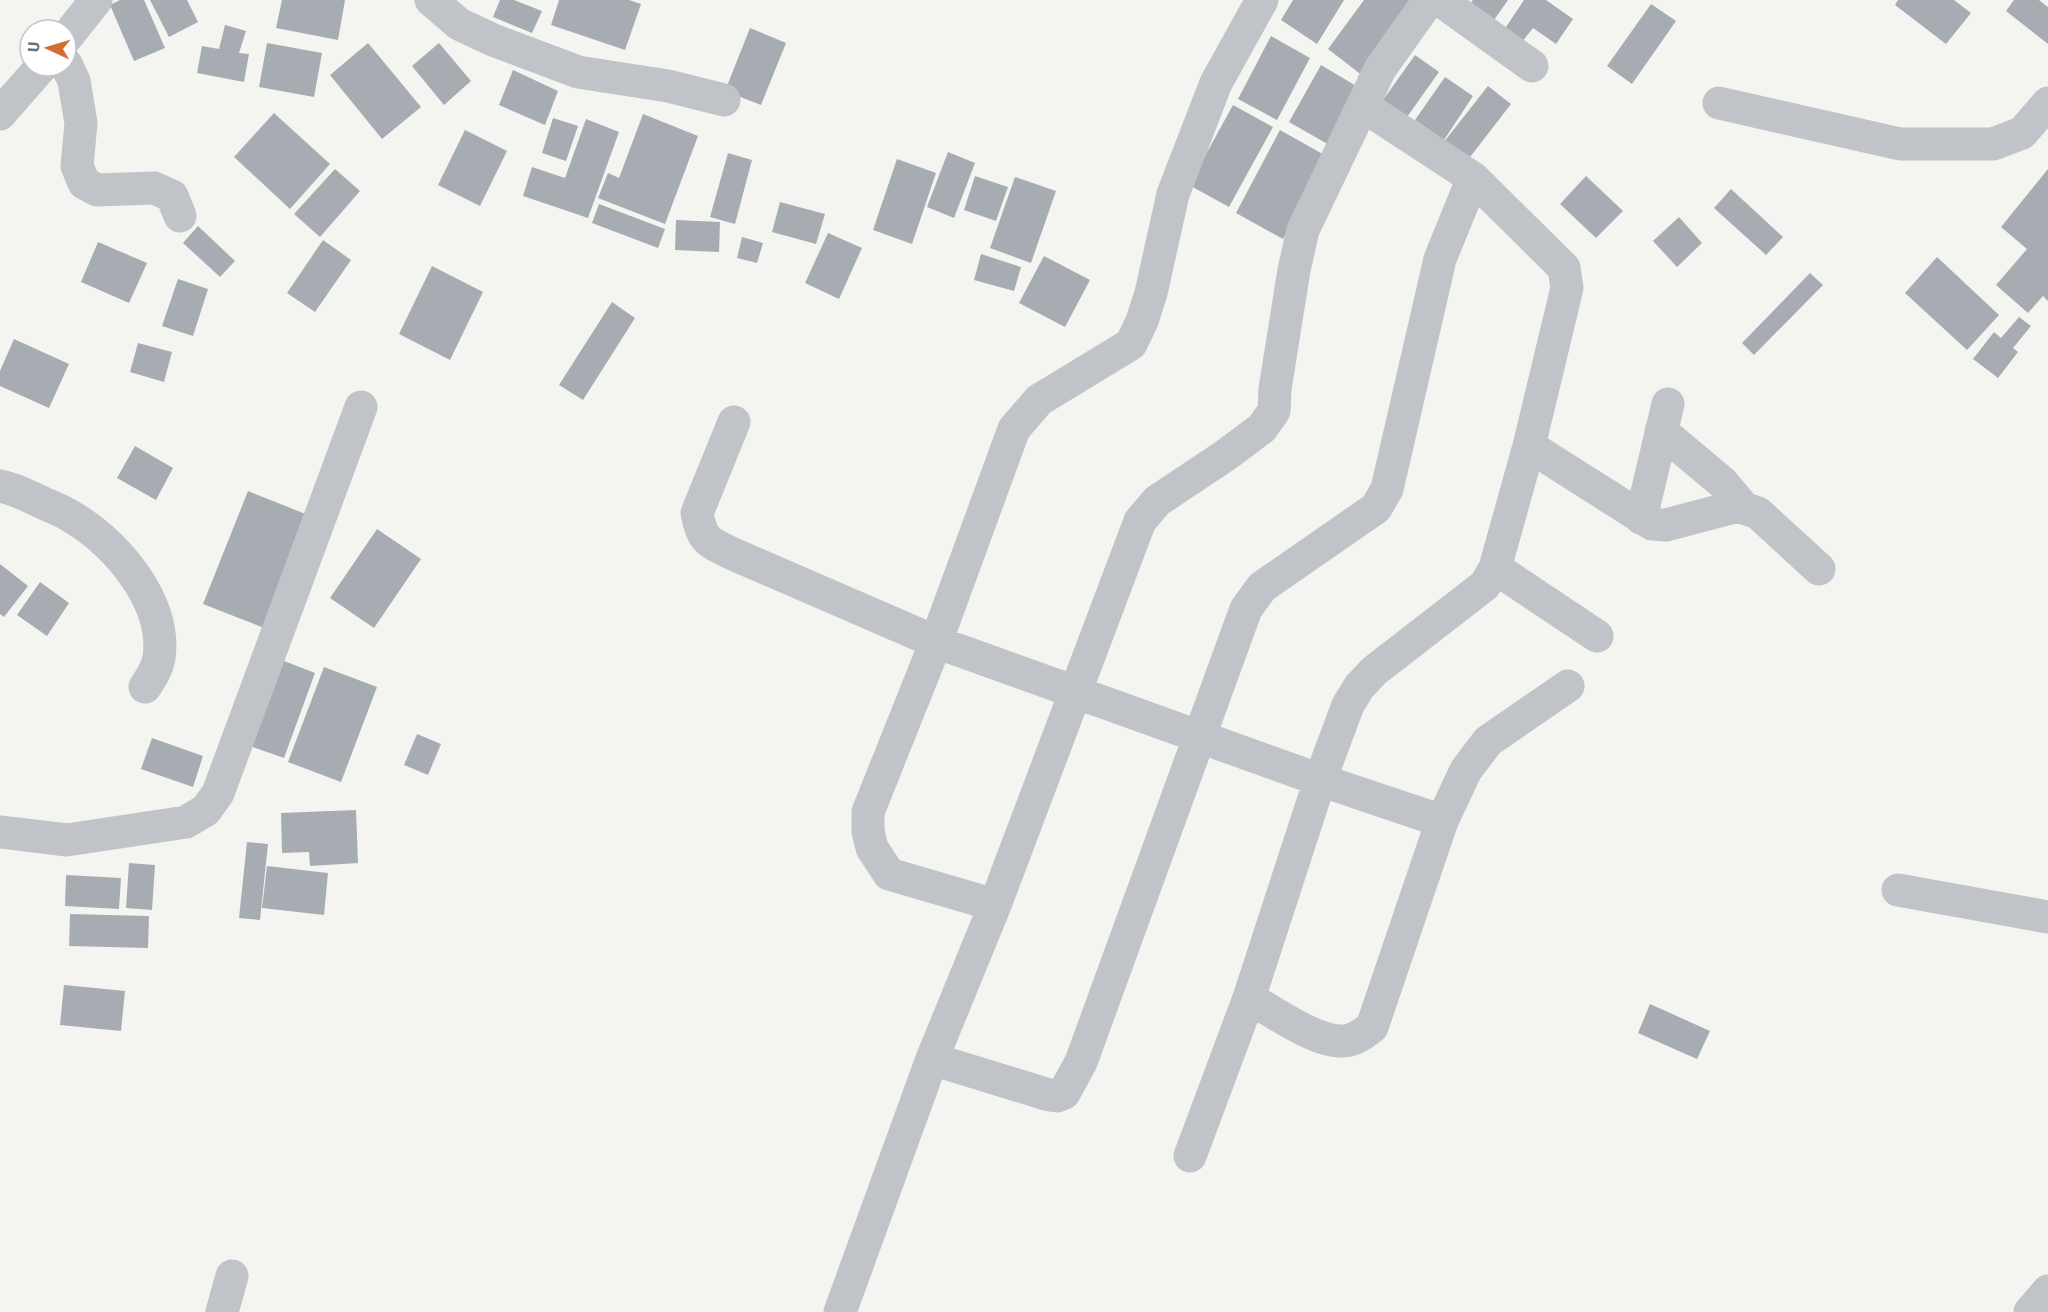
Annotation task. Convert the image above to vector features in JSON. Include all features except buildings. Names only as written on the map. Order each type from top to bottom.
[{"type":"street","points":[[78,23],[96,0]]},
{"type":"street","points":[[432,0],[459,24],[493,40],[578,72],[669,86],[724,100]]},
{"type":"street","points":[[995,905],[889,874],[872,848],[868,831],[868,812],[936,642],[1014,429],[1039,400],[1131,344],[1142,321],[1151,293],[1173,194],[1216,83],[1262,0]]},
{"type":"street","points":[[840,1312],[932,1059],[995,905],[1140,521],[1157,501],[1226,456],[1262,428],[1274,411],[1275,389],[1294,270],[1303,230],[1380,69],[1429,0]]},
{"type":"street","points":[[1440,0],[1532,66]]},
{"type":"street","points":[[0,114],[32,78]]},
{"type":"street","points":[[73,78],[81,123],[77,166],[84,183],[97,190],[154,188],[172,196],[180,216]]},
{"type":"street","points":[[1719,103],[1900,144],[1993,144],[2022,134],[2048,103]]},
{"type":"street","points":[[1190,1156],[1248,998],[1320,780],[1348,705],[1359,687],[1374,671],[1485,585],[1495,568],[1529,446],[1567,288],[1564,268],[1473,178],[1363,106]]},
{"type":"street","points":[[932,1059],[1049,1095],[1057,1096],[1064,1093],[1081,1062],[1246,609],[1262,587],[1376,508],[1387,489],[1440,259],[1473,178]]},
{"type":"street","points":[[0,832],[67,840],[186,822],[206,810],[218,793],[361,407]]},
{"type":"street","points":[[1641,518],[1664,418],[1744,508]]},
{"type":"street","points":[[734,422],[698,513],[700,528],[706,540],[733,554],[936,642],[1074,693],[1442,821]]},
{"type":"street","points":[[1529,446],[1652,524],[1666,525],[1734,507],[1758,513],[1819,569]]},
{"type":"street","points":[[0,486],[14,489],[72,517],[105,542],[133,572],[156,614],[160,635],[159,659],[146,687]]},
{"type":"street","points":[[1495,568],[1597,636]]},
{"type":"street","points":[[1248,998],[1325,1040],[1344,1041],[1359,1037],[1372,1027],[1442,821],[1466,770],[1488,741],[1568,686]]},
{"type":"street","points":[[1898,890],[2048,917]]},
{"type":"street","points":[[222,1312],[232,1276]]},
{"type":"street","points":[[2030,1312],[2048,1291]]}]
